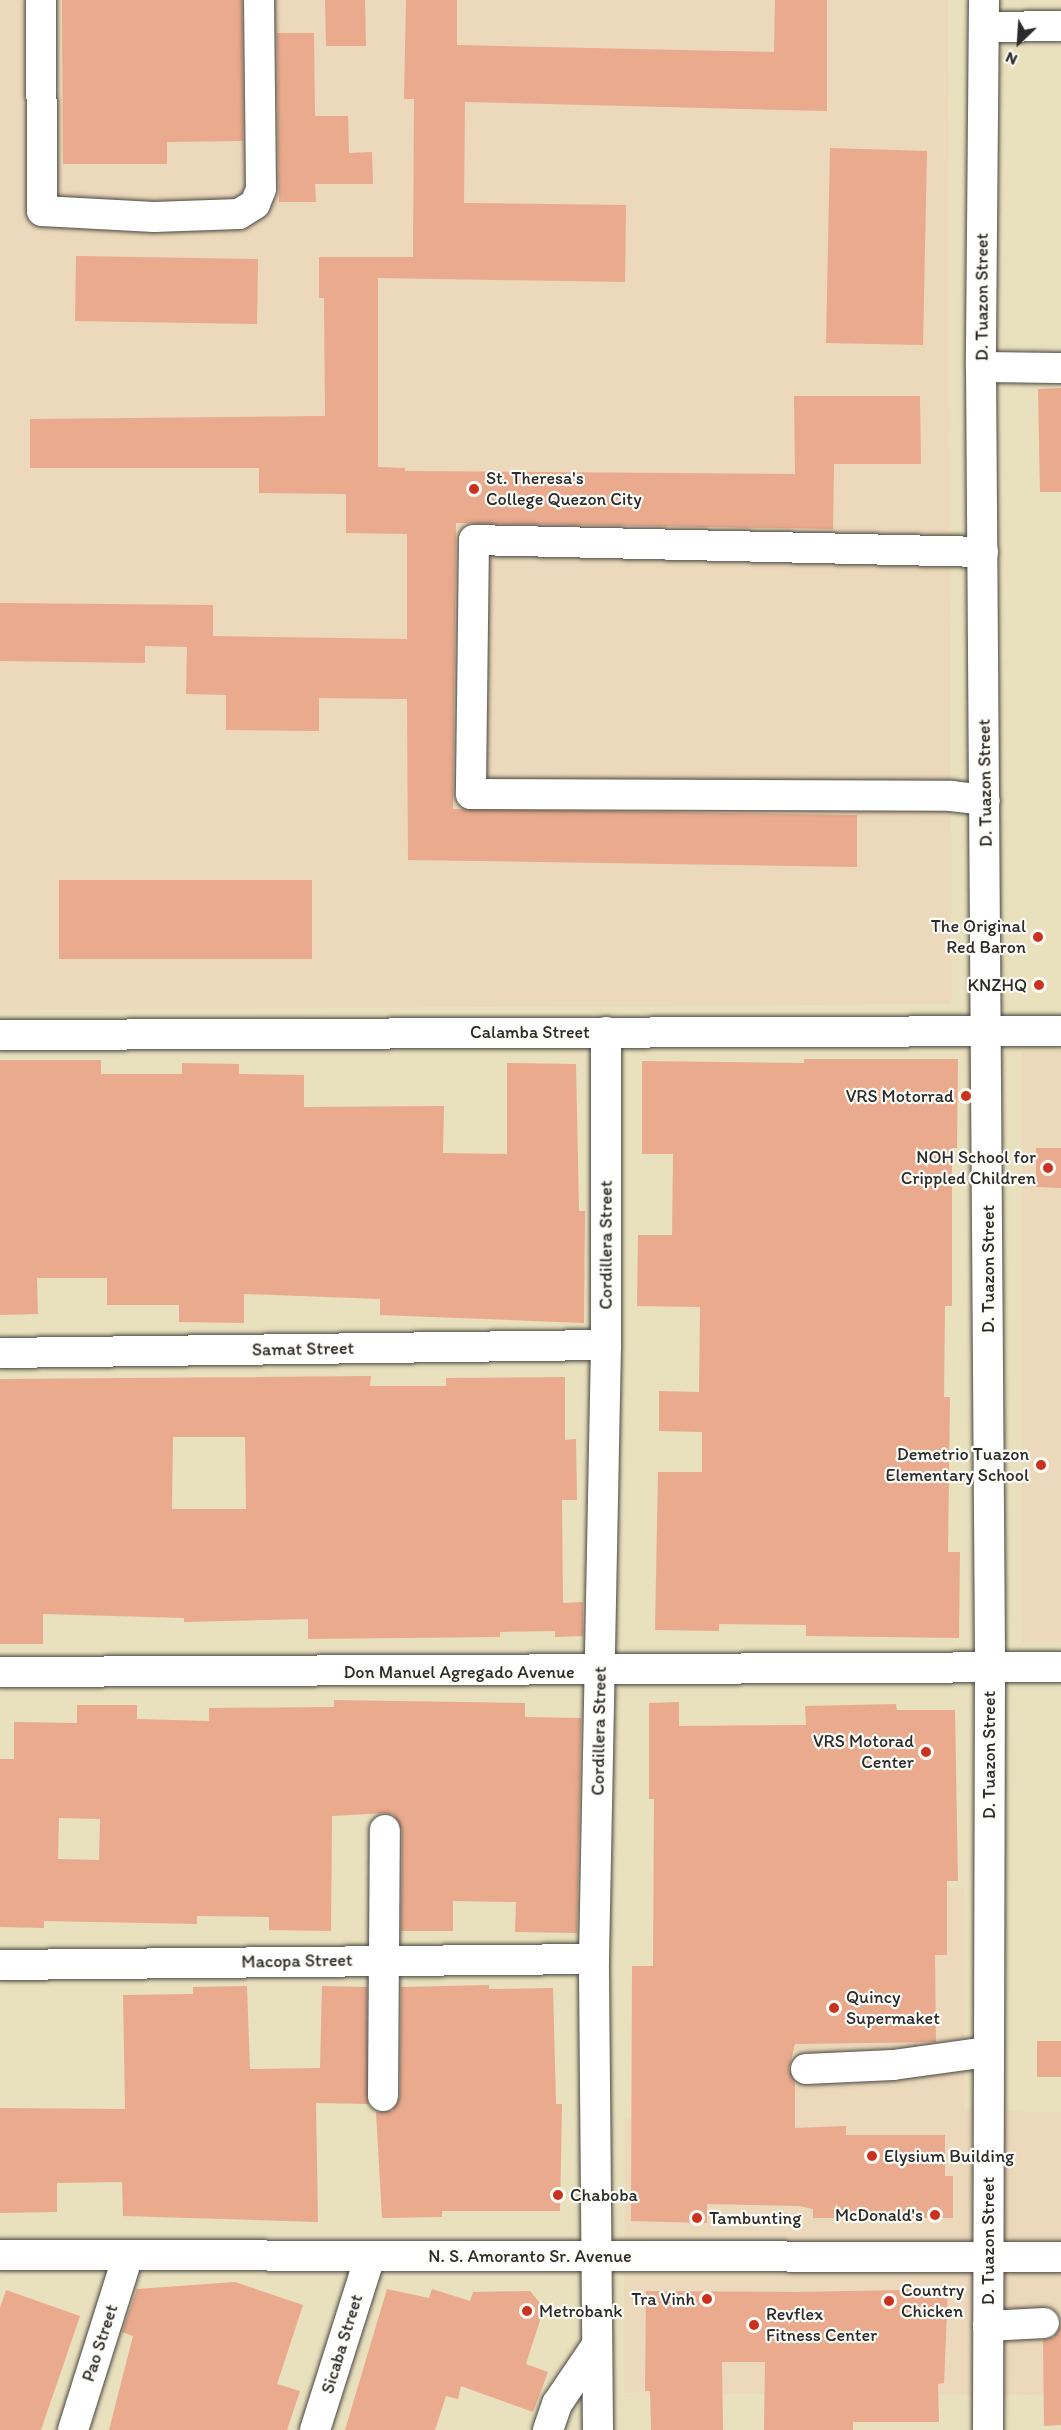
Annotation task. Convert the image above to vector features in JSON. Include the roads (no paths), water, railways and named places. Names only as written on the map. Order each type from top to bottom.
[{"type":"street","points":[[41,0],[42,211],[154,216],[238,214],[255,204],[261,189],[258,0]]},
{"type":"street","points":[[984,13],[1061,26]]},
{"type":"street","name":"D. Tuazon Street","points":[[984,13],[981,367],[990,1667],[988,2430]]},
{"type":"street","points":[[981,367],[1061,368]]},
{"type":"street","points":[[982,552],[474,540],[471,794],[985,800]]},
{"type":"street","name":"Calamba Street","points":[[0,1035],[1061,1031]]},
{"type":"street","name":"Cordillera Street","points":[[598,2430],[599,2254],[594,1959],[606,1345],[606,1032]]},
{"type":"street","name":"Samat Street","points":[[0,1353],[606,1345]]},
{"type":"street","name":"Don Manuel Agregado Avenue","points":[[0,1672],[601,1672],[1061,1668]]},
{"type":"street","points":[[383,2096],[386,1960],[385,1830]]},
{"type":"street","name":"Macopa Street","points":[[0,1965],[594,1959]]},
{"type":"street","points":[[806,2069],[893,2065],[988,2052]]},
{"type":"street","name":"N. S. Amoranto Sr. Avenue","points":[[0,2255],[370,2257],[599,2254],[1061,2257]]},
{"type":"street","name":"Pao Street","points":[[73,2430],[128,2256]]},
{"type":"street","name":"Sicaba Street","points":[[315,2430],[370,2257]]},
{"type":"street","points":[[988,2326],[1044,2323]]},
{"type":"street","points":[[548,2430],[557,2404],[597,2345]]},
{"type":"place","name":"St. Theresa's College Quezon City","points":[[474,489]]},
{"type":"place","name":"The Original Red Baron","points":[[1038,937]]},
{"type":"place","name":"KNZHQ","points":[[1039,985]]},
{"type":"place","name":"VRS Motorrad","points":[[966,1096]]},
{"type":"place","name":"NOH School for Crippled Children","points":[[1048,1168]]},
{"type":"place","name":"Demetrio Tuazon Elementary School","points":[[1041,1465]]},
{"type":"place","name":"VRS Motorad Center","points":[[926,1752]]},
{"type":"place","name":"Quincy Supermaket","points":[[834,2008]]},
{"type":"place","name":"Elysium Building","points":[[872,2156]]},
{"type":"place","name":"Chaboba","points":[[558,2195]]},
{"type":"place","name":"McDonald's","points":[[935,2215]]},
{"type":"place","name":"Tambunting","points":[[697,2218]]},
{"type":"place","name":"Tra Vinh","points":[[707,2299]]},
{"type":"place","name":"Country Chicken","points":[[889,2301]]},
{"type":"place","name":"Metrobank","points":[[527,2311]]},
{"type":"place","name":"Revflex Fitness Center","points":[[754,2325]]}]
